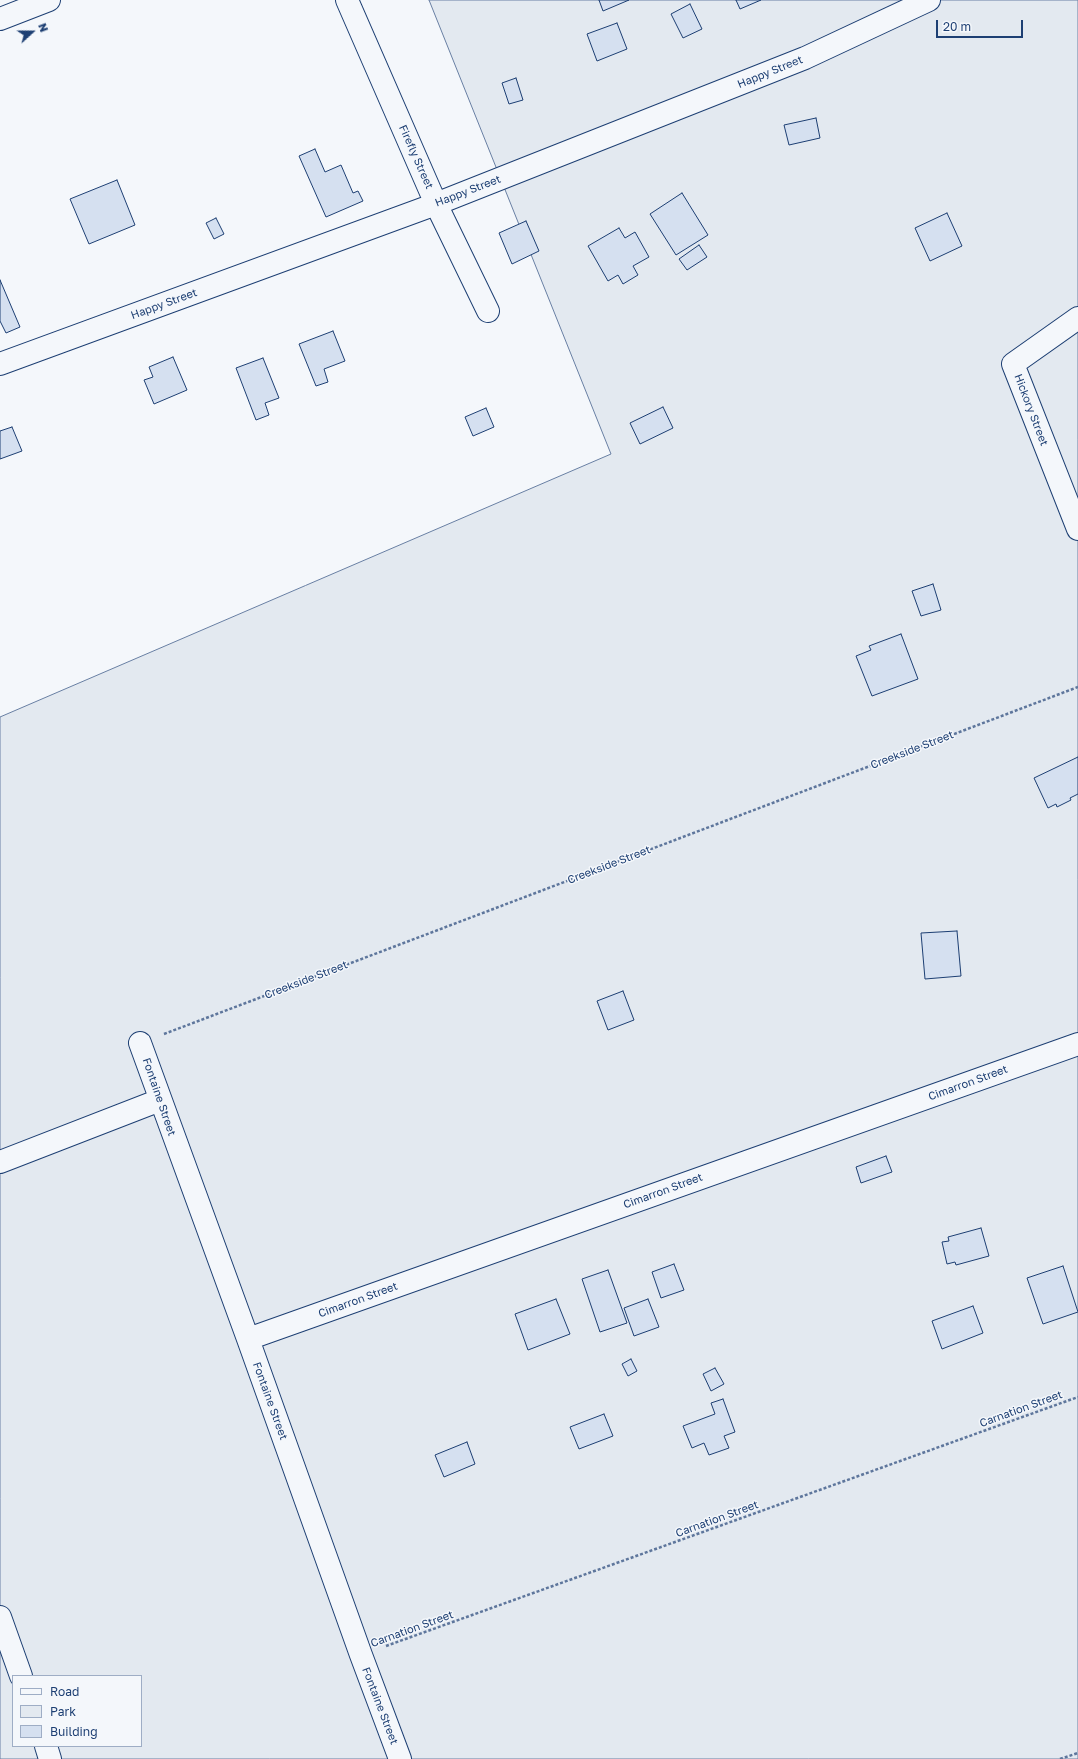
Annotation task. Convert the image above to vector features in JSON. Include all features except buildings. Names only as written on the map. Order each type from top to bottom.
[{"type":"street","points":[[0,19],[49,0]]},
{"type":"street","name":"Firefly Street","points":[[347,0],[436,204],[488,311]]},
{"type":"street","name":"Happy Street","points":[[0,364],[436,204],[806,58],[929,0]]},
{"type":"street","name":"Hickory Street","points":[[1078,318],[1013,364],[1078,529]]},
{"type":"street","name":"Fontaine Street","points":[[140,1043],[248,1339],[361,1656],[400,1759]]},
{"type":"street","name":"Cimarron Street","points":[[248,1339],[1078,1044]]},
{"type":"street","points":[[0,1162],[160,1100]]},
{"type":"street","points":[[0,1617],[21,1675]]},
{"type":"street","points":[[46,1747],[50,1759]]},
{"type":"path","name":"Creekside Street","points":[[140,1043],[1078,687]]},
{"type":"path","name":"Carnation Street","points":[[361,1656],[1078,1397]]},
{"type":"path","points":[[1060,1759],[1078,1753]]},
{"type":"green space","points":[[429,0],[1078,0],[1078,1759],[0,1759],[0,717],[611,454]]}]
